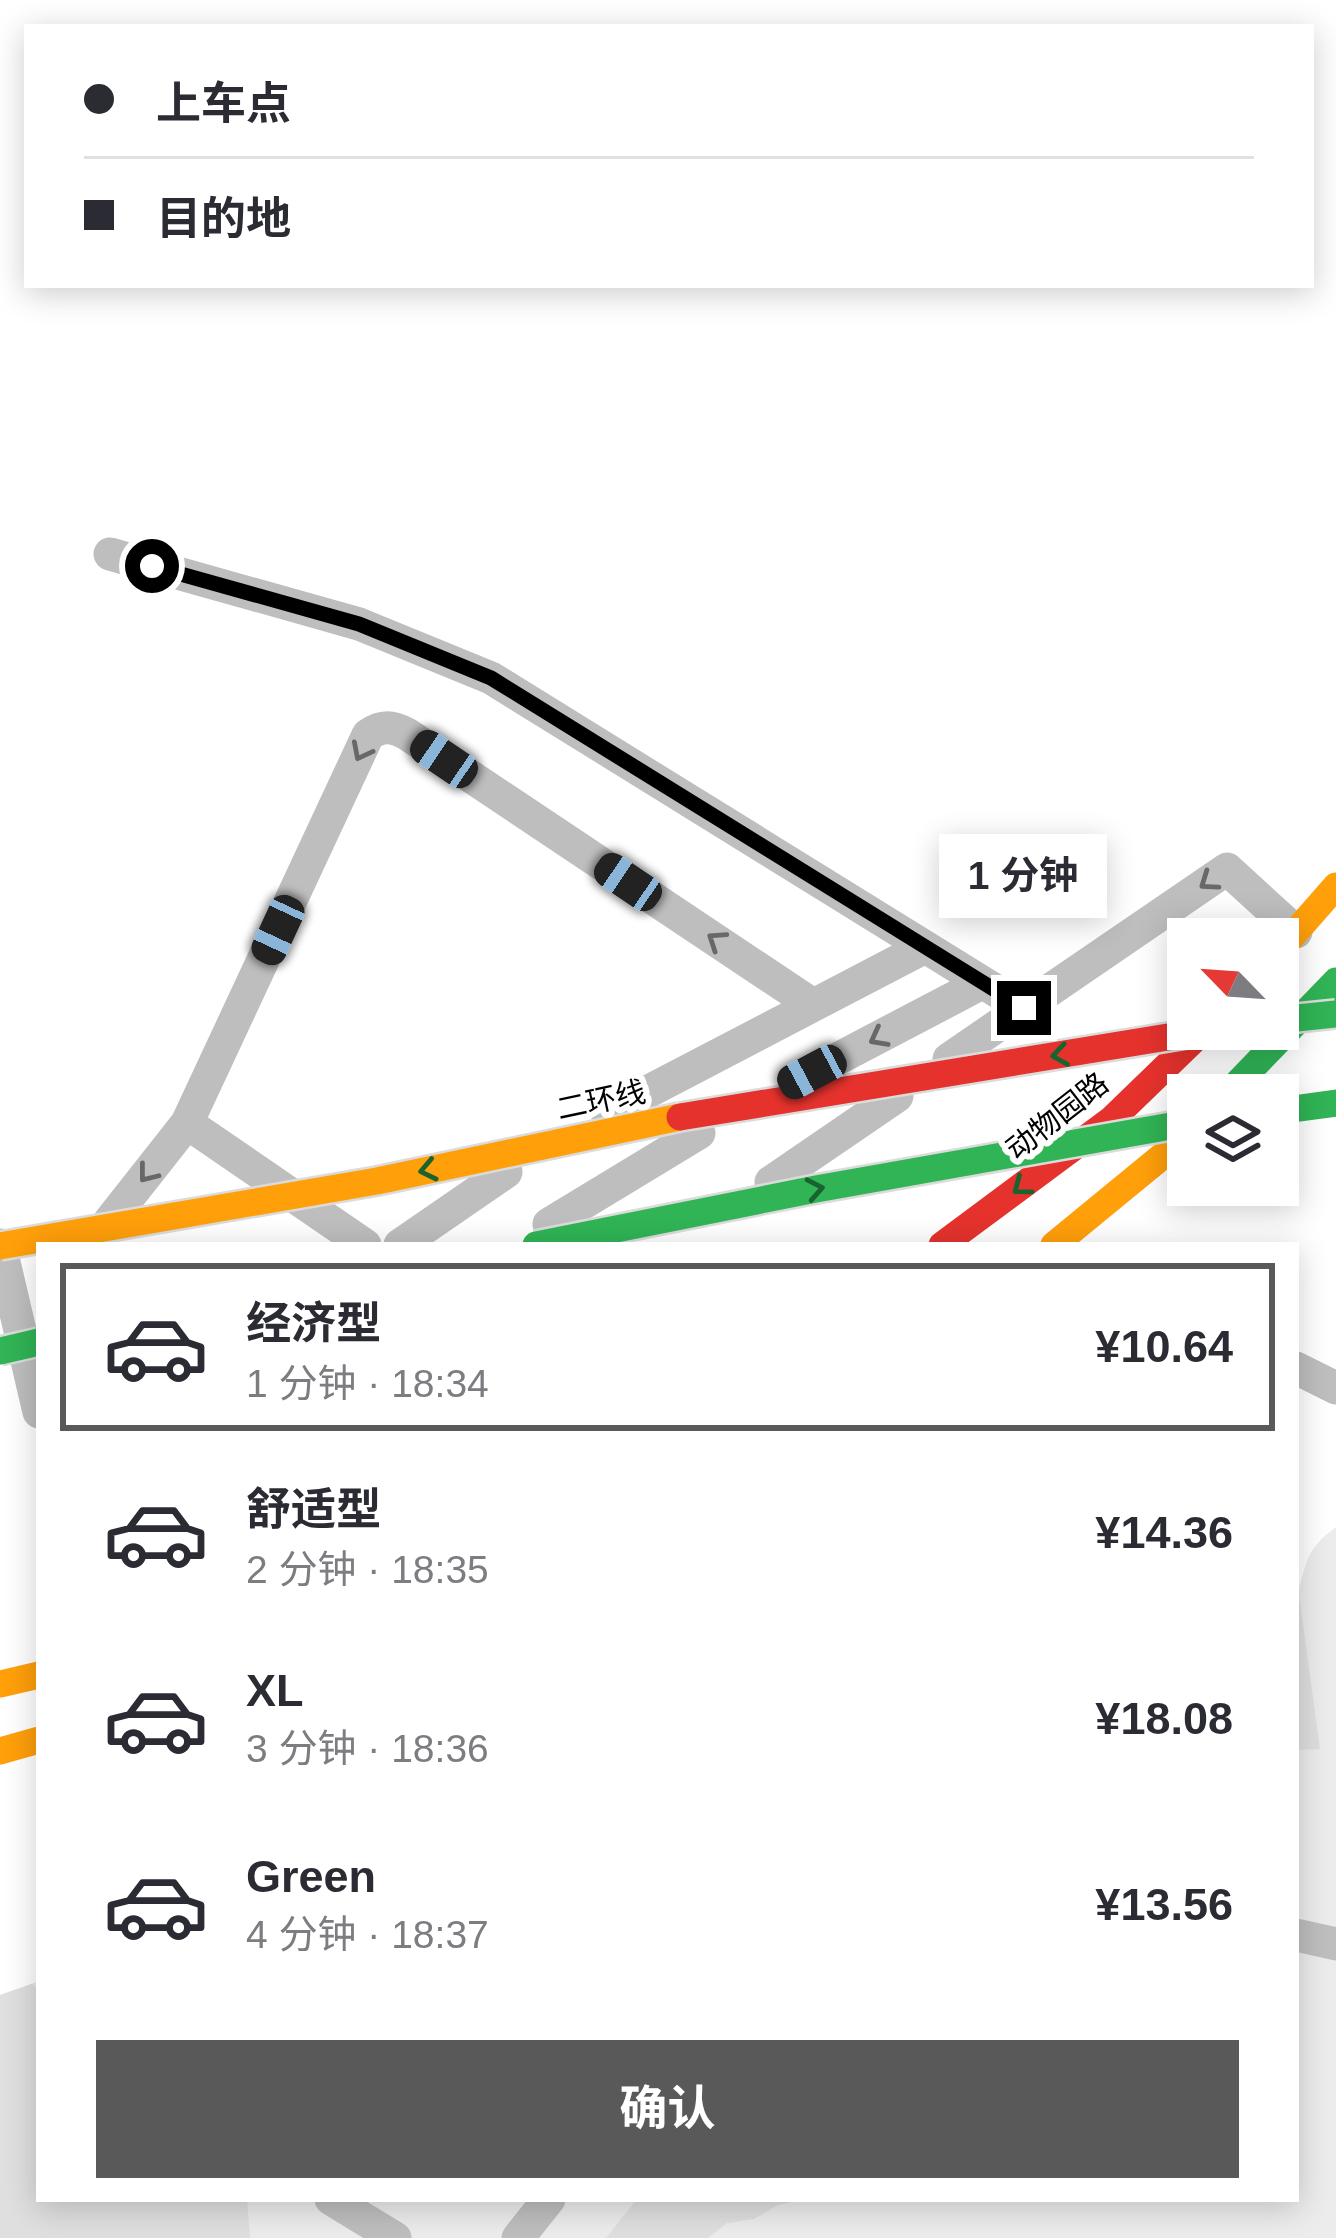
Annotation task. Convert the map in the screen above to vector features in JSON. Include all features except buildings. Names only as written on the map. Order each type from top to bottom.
[{"type":"main road","points":[[1299,928],[1336,886]]},
{"type":"main road","points":[[1246,1074],[1336,981]]},
{"type":"main road","points":[[1299,1018],[1336,1014]]},
{"type":"main road","name":"二环线","points":[[0,1246],[377,1181],[682,1117],[1167,1037]]},
{"type":"main road","name":"动物园路","points":[[947,1242],[1112,1119],[1183,1050]]},
{"type":"main road","points":[[1299,1108],[1336,1103]]},
{"type":"main road","points":[[551,1242],[1167,1127]]},
{"type":"main road","points":[[1058,1242],[1167,1152]]},
{"type":"main road","points":[[0,1351],[36,1343]]},
{"type":"main road","points":[[0,1684],[36,1676]]},
{"type":"main road","points":[[0,1751],[36,1741]]},
{"type":"lane","points":[[110,554],[359,624],[491,678],[1024,1008]]},
{"type":"lane","points":[[93,1242],[187,1123],[368,735],[388,726],[407,734],[813,1005]]},
{"type":"lane","points":[[684,1242],[1227,869],[1267,918]]},
{"type":"lane","points":[[404,1242],[491,1180],[658,1084],[925,947]]},
{"type":"lane","points":[[520,1242],[685,1140],[982,983]]},
{"type":"lane","points":[[187,1123],[361,1242]]},
{"type":"lane","points":[[0,1246],[36,1399]]},
{"type":"lane","points":[[1299,1370],[1336,1388]]},
{"type":"lane","points":[[1299,1935],[1336,1944]]},
{"type":"lane","points":[[336,2202],[394,2238]]},
{"type":"lane","points":[[518,2238],[547,2202]]},
{"type":"shaded area","points":[[1336,1527],[1336,2238],[0,2238],[0,1995],[36,1982],[36,2202],[1299,2202],[1299,1586],[1312,1551]]},
{"type":"traffic: fast","points":[[1246,1074],[1336,981]]},
{"type":"traffic: fast","points":[[1299,1018],[1336,1014]]},
{"type":"traffic: fast","points":[[1299,1108],[1336,1103]]},
{"type":"traffic: fast","points":[[551,1242],[1167,1127]]},
{"type":"traffic: fast","points":[[0,1351],[36,1343]]},
{"type":"traffic: slow","points":[[1299,928],[1336,886]]},
{"type":"traffic: slow","points":[[0,1246],[377,1181],[680,1117]]},
{"type":"traffic: slow","points":[[1058,1242],[1167,1152]]},
{"type":"traffic: slow","points":[[0,1684],[36,1676]]},
{"type":"traffic: slow","points":[[0,1751],[36,1741]]},
{"type":"traffic: jam","points":[[680,1117],[1167,1037]]},
{"type":"traffic: jam","points":[[946,1242],[1112,1119],[1183,1050]]},
{"type":"route","points":[[152,566],[359,624],[491,678],[1024,1008]]}]
